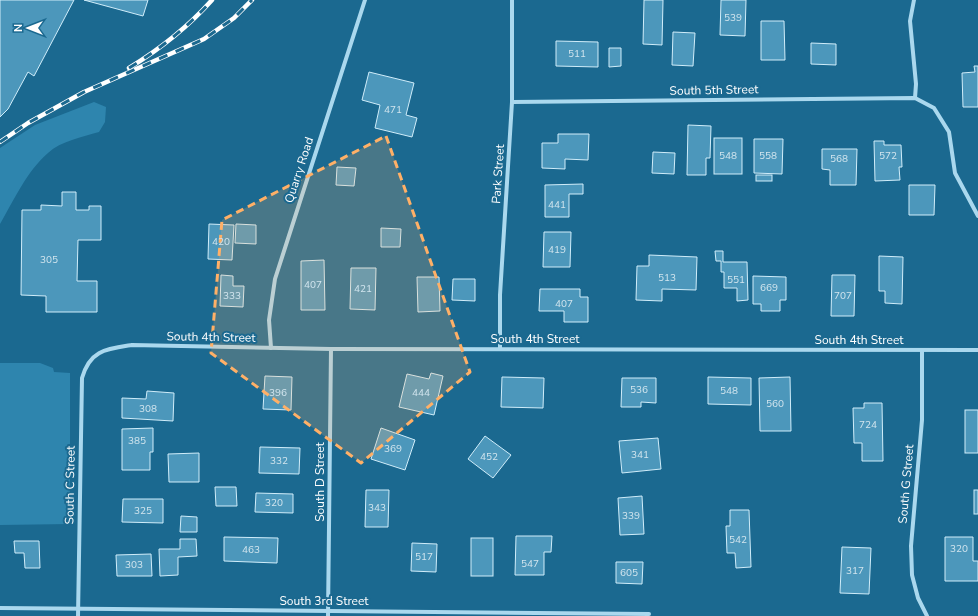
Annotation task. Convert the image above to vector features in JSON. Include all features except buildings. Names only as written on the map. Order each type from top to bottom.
[{"type":"street","name":"Quarry Road","points":[[271,348],[269,320],[274,279],[365,0]]},
{"type":"street","name":"Park Street","points":[[500,349],[500,295],[512,102],[512,0]]},
{"type":"street","points":[[914,0],[910,21],[916,84],[915,98],[934,108],[950,132],[955,173],[978,216]]},
{"type":"street","name":"South 5th Street","points":[[512,102],[915,98]]},
{"type":"street","name":"South 4th Street","points":[[93,357],[111,349],[132,345],[331,349],[978,350]]},
{"type":"street","name":"South D Street","points":[[328,614],[331,349]]},
{"type":"street","name":"South G Street","points":[[922,350],[922,420],[911,546],[912,575],[918,598],[927,616]]},
{"type":"street","name":"South C Street","points":[[78,616],[82,378],[86,364],[93,357]]},
{"type":"street","name":"South 3rd Street","points":[[0,608],[328,614],[649,614]]},
{"type":"highlighted area","points":[[386,136],[470,372],[361,463],[211,353],[222,220]]},
{"type":"shaded area","points":[[94,102],[106,107],[105,122],[99,132],[65,142],[53,149],[40,160],[27,177],[0,224],[0,148],[35,125]]},
{"type":"shaded area","points":[[0,363],[40,363],[53,368],[54,372],[70,373],[70,524],[0,525]]},
{"type":"railway","points":[[129,68],[173,37],[212,0]]},
{"type":"railway","points":[[0,142],[28,123],[84,92],[204,39],[234,18],[252,0]]}]
